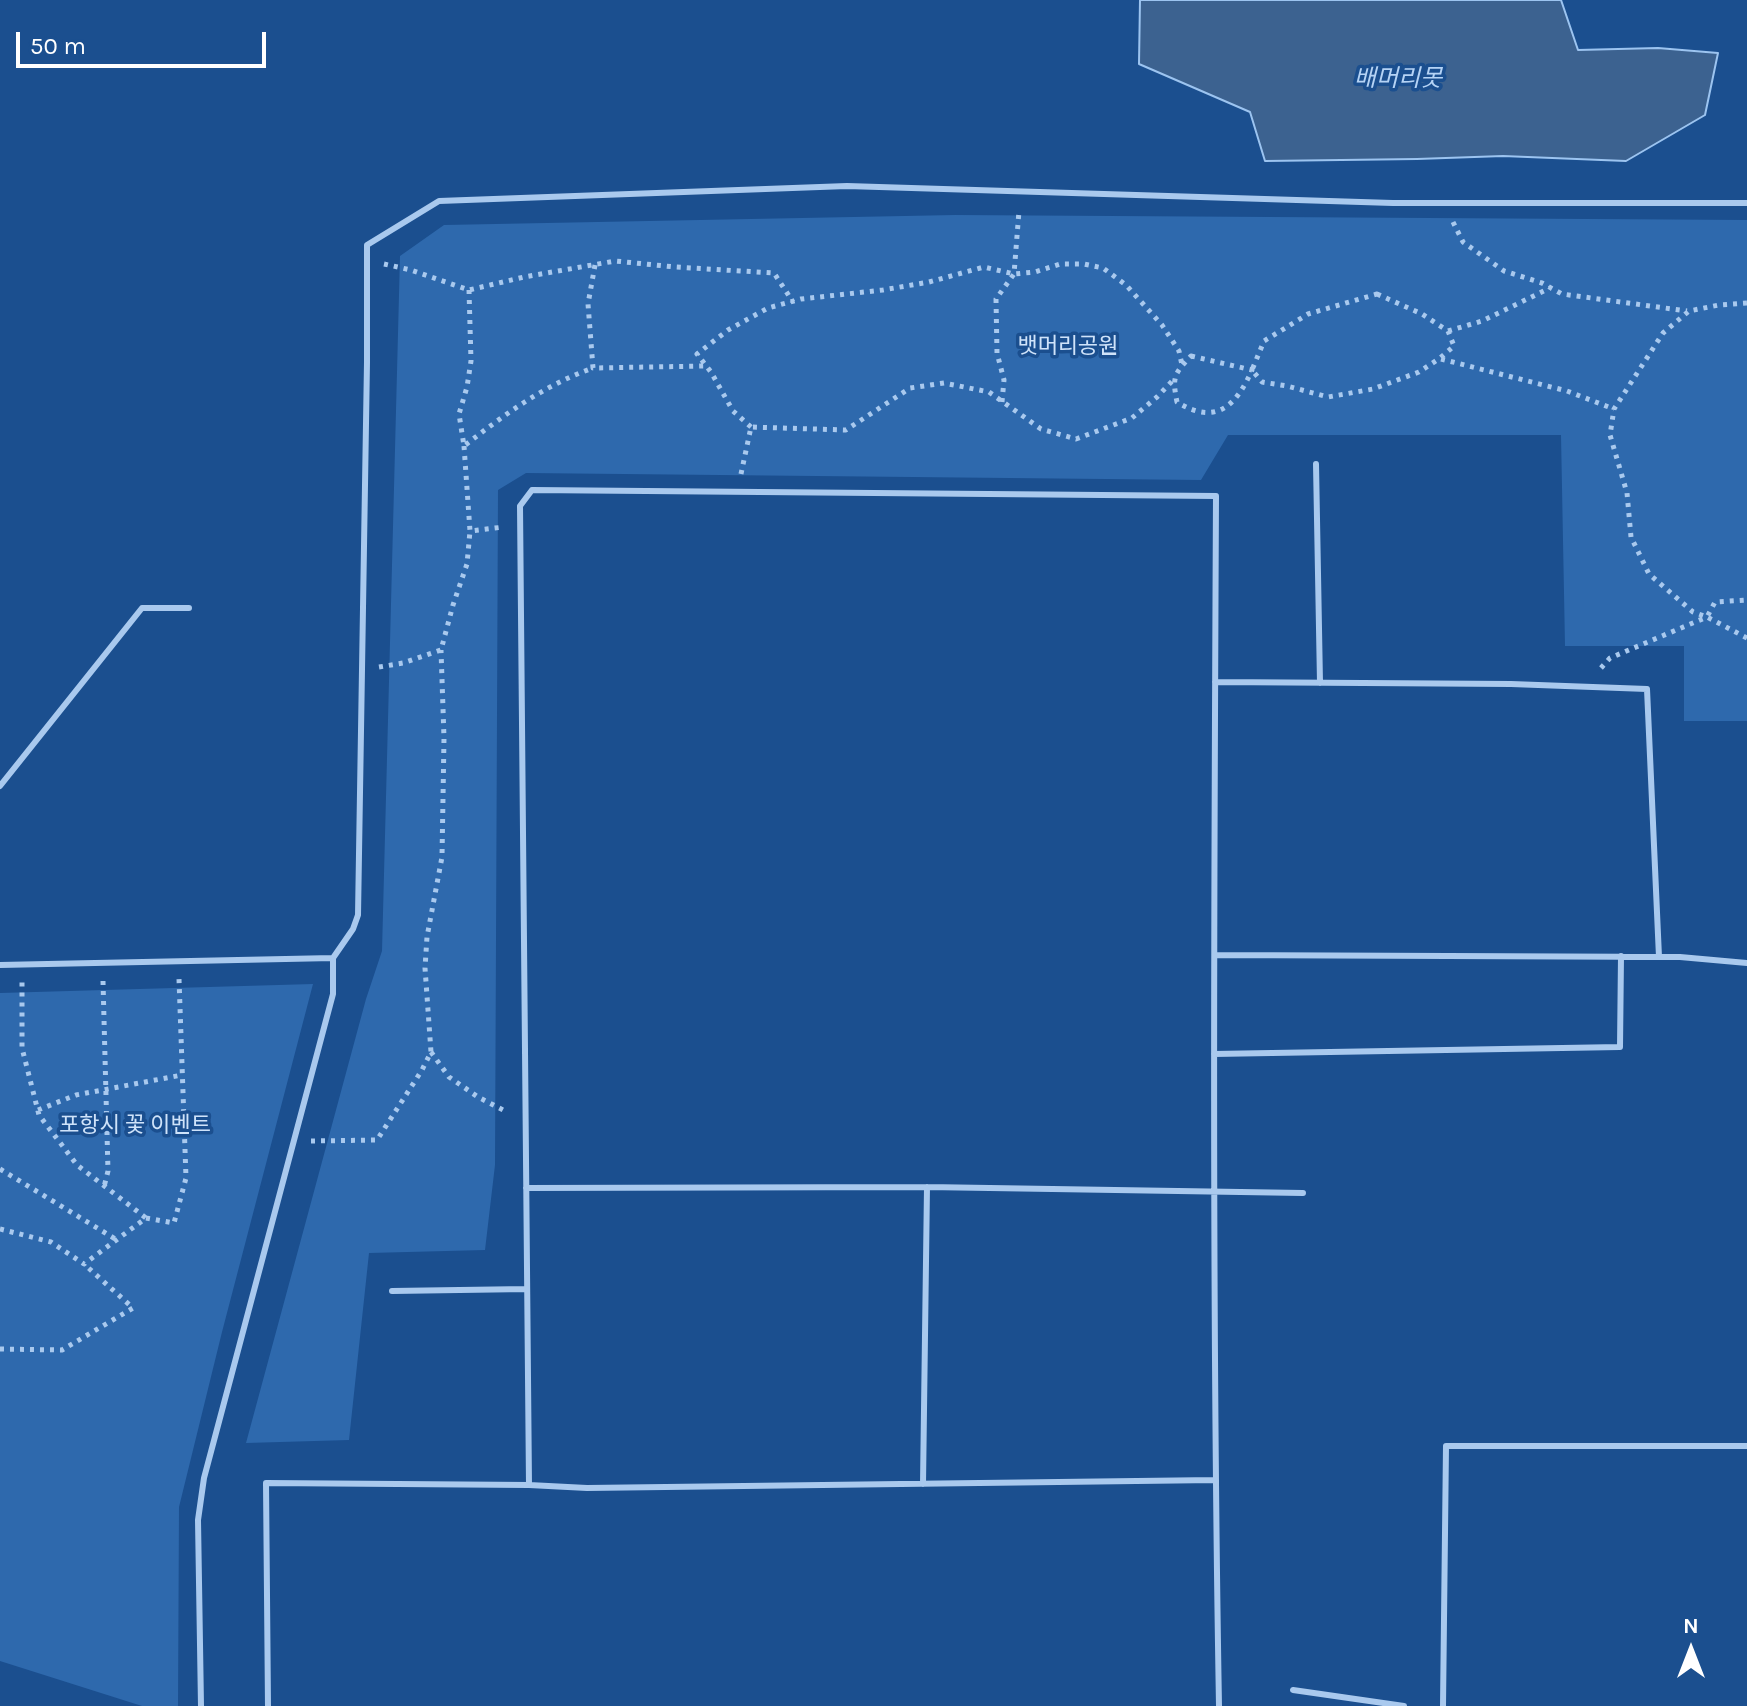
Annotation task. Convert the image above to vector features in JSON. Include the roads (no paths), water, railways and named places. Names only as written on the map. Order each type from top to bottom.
[{"type":"lane","points":[[201,1706],[198,1520],[204,1478],[333,994],[333,958],[353,929],[358,915],[367,245],[439,201],[847,186],[1443,203],[1747,203]]},
{"type":"lane","points":[[1316,464],[1320,683]]},
{"type":"lane","points":[[529,1485],[520,506],[532,490],[1216,496],[1214,1191],[1219,1706]]},
{"type":"lane","points":[[0,786],[142,608],[189,608]]},
{"type":"lane","points":[[1215,682],[1511,684],[1647,689],[1659,957]]},
{"type":"lane","points":[[1215,955],[1621,956],[1747,963]]},
{"type":"lane","points":[[1214,1054],[1620,1047],[1621,956]]},
{"type":"lane","points":[[0,965],[333,958]]},
{"type":"lane","points":[[526,1188],[927,1187],[1303,1193]]},
{"type":"lane","points":[[923,1484],[927,1187]]},
{"type":"lane","points":[[392,1291],[527,1289]]},
{"type":"lane","points":[[1443,1706],[1446,1446],[1747,1446]]},
{"type":"lane","points":[[268,1706],[266,1483],[587,1488],[1215,1480]]},
{"type":"lane","points":[[1293,1690],[1404,1706]]},
{"type":"water","name":"배머리못","points":[[1140,0],[1561,0],[1578,50],[1658,48],[1718,53],[1705,115],[1626,161],[1503,156],[1265,161],[1250,112],[1139,64]]},
{"type":"park label","name":"뱃머리공원","points":[[1068,347]]},
{"type":"park label","name":"포항시 꽃 이벤트","points":[[135,1126]]}]
